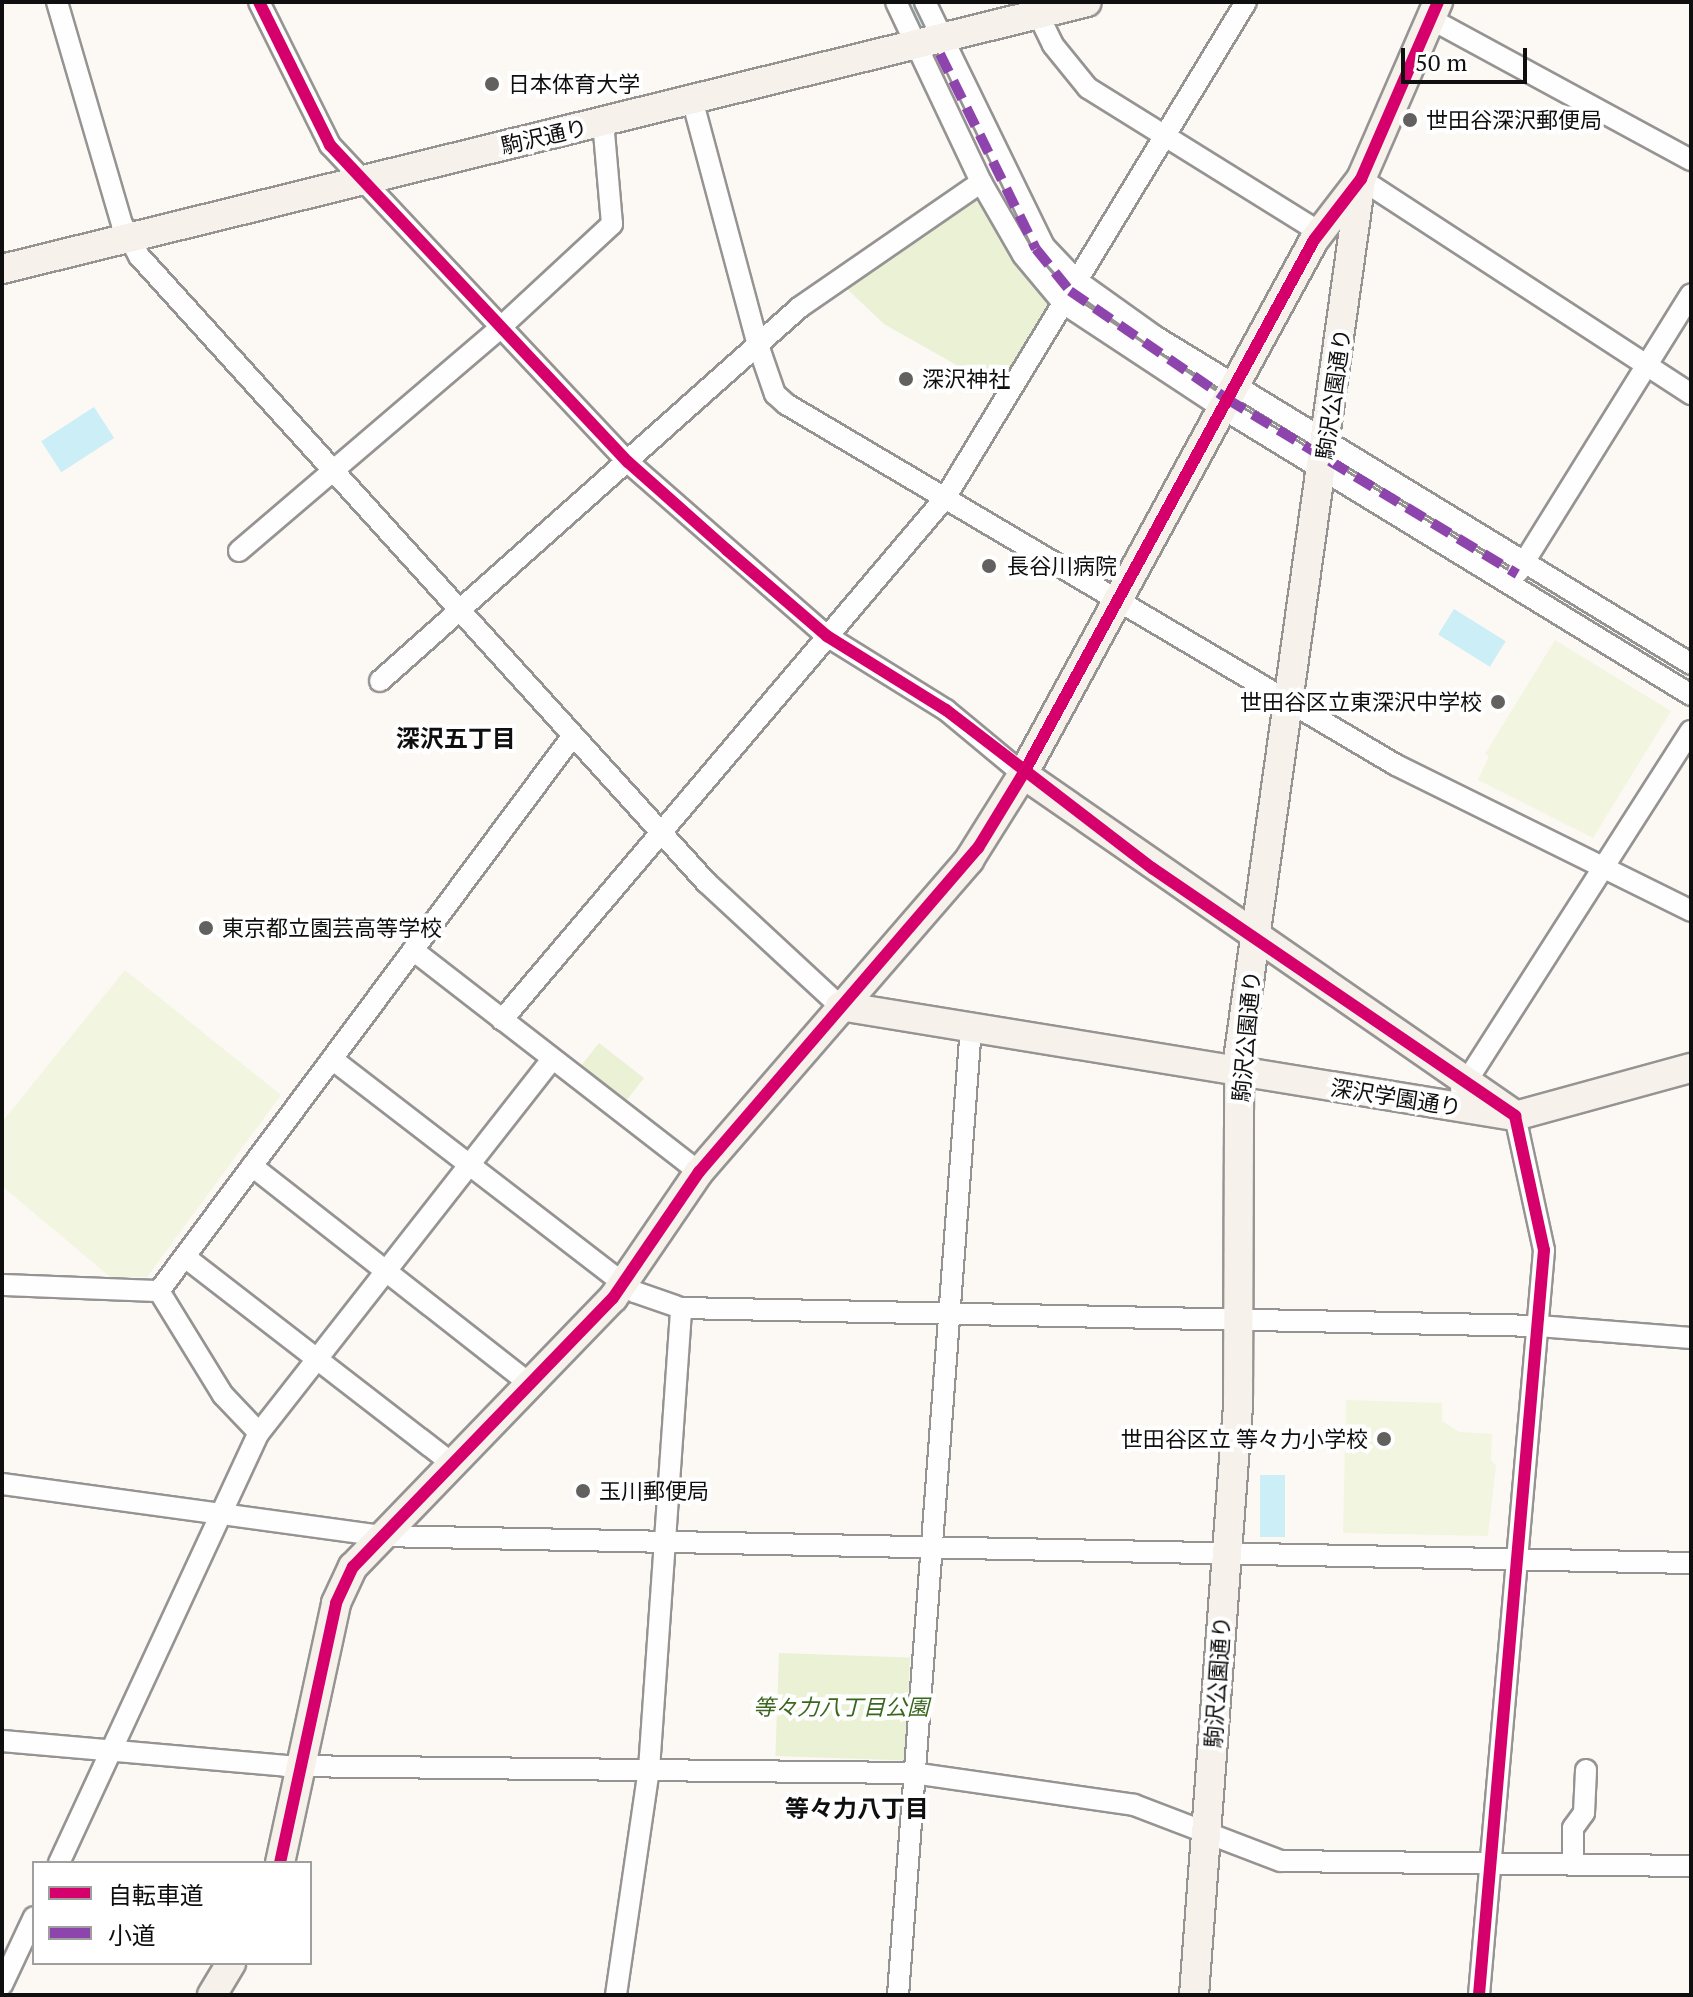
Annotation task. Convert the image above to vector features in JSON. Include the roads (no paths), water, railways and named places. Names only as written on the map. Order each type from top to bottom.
[{"type":"street","points":[[57,2],[129,240],[660,832],[840,1006]]},
{"type":"street","points":[[259,2],[330,145],[628,462],[827,636],[946,710],[1023,774],[1515,1116],[1544,1250],[1487,1862],[1479,1995]]},
{"type":"street","points":[[896,2],[930,40],[1044,246],[1076,280],[1156,337],[1229,396]]},
{"type":"street","points":[[925,2],[930,40],[981,182],[1023,255],[1063,303],[1325,454],[1525,562],[1691,664]]},
{"type":"street","name":"駒沢通り","points":[[2,269],[930,40],[1035,8],[1087,2]]},
{"type":"street","points":[[502,1020],[945,498],[1246,2]]},
{"type":"street","points":[[1035,8],[1053,45],[1088,88],[1319,232]]},
{"type":"street","points":[[1434,11],[1691,160]]},
{"type":"street","name":"駒沢公園通り","points":[[1194,1995],[1241,1319],[1239,1070],[1361,179],[1434,11]]},
{"type":"street","points":[[692,99],[758,345],[775,394],[786,404],[1396,765],[1691,911]]},
{"type":"street","points":[[239,551],[502,326],[612,224],[603,122]]},
{"type":"street","points":[[280,1861],[340,1593],[353,1567],[624,1284],[699,1172],[969,860],[1023,774],[1116,597],[1319,232],[1361,179],[1691,394]]},
{"type":"street","points":[[380,681],[800,307],[981,182]]},
{"type":"street","points":[[1510,584],[1691,294]]},
{"type":"street","points":[[1325,454],[1510,584],[1691,695]]},
{"type":"street","points":[[1447,1105],[1469,1082],[1691,731]]},
{"type":"street","points":[[159,1291],[572,737]]},
{"type":"street","points":[[413,950],[699,1172]]},
{"type":"street","name":"深沢学園通り","points":[[840,1006],[1515,1116],[1691,1068]]},
{"type":"street","points":[[898,1995],[971,1026]]},
{"type":"street","points":[[332,1059],[624,1284],[681,1308],[1539,1326],[1691,1338]]},
{"type":"street","points":[[60,1861],[259,1433],[551,1060]]},
{"type":"street","points":[[252,1166],[530,1384]]},
{"type":"street","points":[[185,1257],[452,1463]]},
{"type":"street","points":[[2,1285],[159,1291]]},
{"type":"street","points":[[159,1291],[223,1395],[259,1433]]},
{"type":"street","points":[[616,1995],[649,1769],[681,1308]]},
{"type":"street","points":[[2,1484],[380,1536],[1691,1563]]},
{"type":"street","points":[[2,1741],[300,1766],[913,1773],[1134,1805],[1281,1861],[1691,1866]]},
{"type":"street","points":[[1573,1865],[1573,1828],[1584,1813],[1586,1770]]},
{"type":"street","points":[[2,1985],[32,1921]]},
{"type":"street","points":[[212,1995],[230,1965]]},
{"type":"water","points":[[94,407],[114,438],[61,472],[41,441]]},
{"type":"water","points":[[1454,609],[1506,641],[1490,667],[1438,634]]},
{"type":"water","points":[[1260,1475],[1285,1475],[1285,1537],[1260,1537]]},
{"type":"waterway","points":[[911,2],[917,13]]},
{"type":"place","name":"日本体育大学","points":[[492,84]]},
{"type":"place","name":"世田谷深沢郵便局","points":[[1410,120]]},
{"type":"place","name":"深沢神社","points":[[906,379]]},
{"type":"place","name":"長谷川病院","points":[[989,566]]},
{"type":"place","name":"世田谷区立東深沢中学校","points":[[1498,702]]},
{"type":"place","name":"東京都立園芸高等学校","points":[[206,928]]},
{"type":"place","name":"世田谷区立 等々力小学校","points":[[1384,1439]]},
{"type":"place","name":"玉川郵便局","points":[[583,1491]]},
{"type":"district","name":"深沢五丁目","points":[[456,739]]},
{"type":"district","name":"等々力八丁目","points":[[857,1809]]},
{"type":"park label","name":"等々力八丁目公園","points":[[841,1707]]}]
